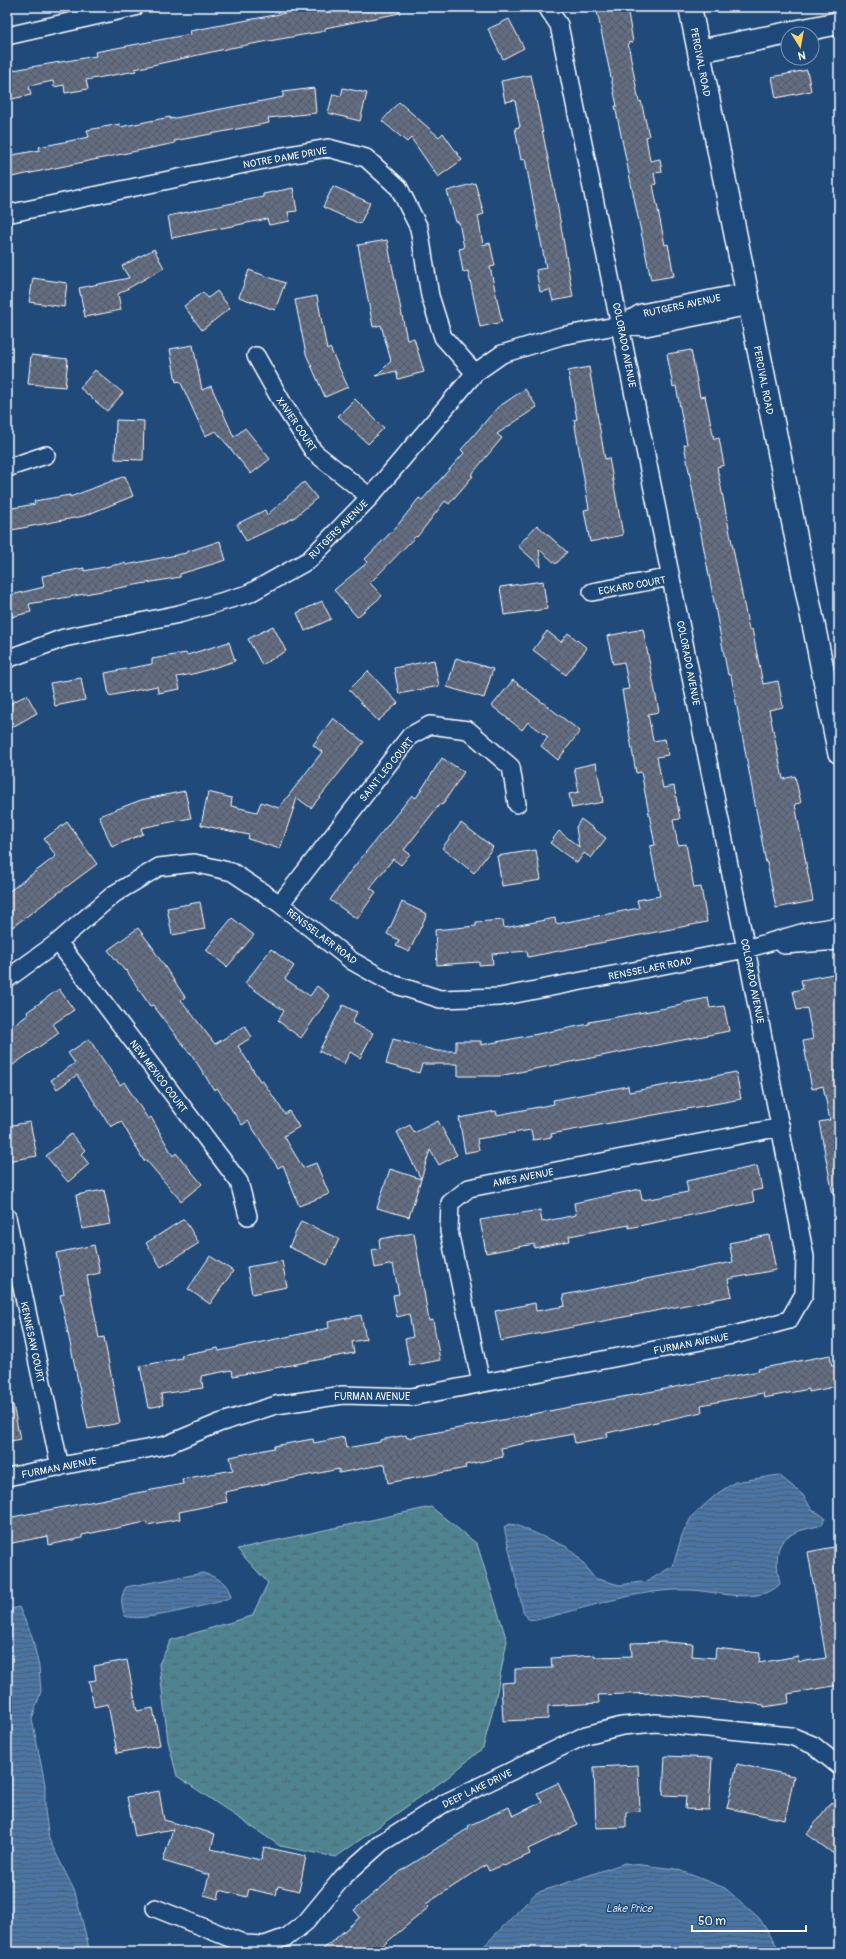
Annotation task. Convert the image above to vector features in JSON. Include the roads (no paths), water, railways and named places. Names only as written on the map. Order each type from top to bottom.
[{"type":"street","points":[[7,36],[135,7]]},
{"type":"street","name":"COLORADO AVENUE","points":[[547,7],[559,25],[621,325],[746,949],[805,1257],[804,1294],[789,1320]]},
{"type":"street","name":"PERCIVAL ROAD","points":[[690,7],[747,299],[839,752]]},
{"type":"street","points":[[699,51],[839,23]]},
{"type":"street","name":"NOTRE DAME DRIVE","points":[[7,214],[283,156],[328,148],[366,158],[399,188],[419,228],[430,296],[443,337],[475,372]]},
{"type":"street","name":"RUTGERS AVENUE","points":[[7,659],[64,638],[179,614],[248,594],[309,560],[370,497],[475,372],[502,354],[561,336],[621,325],[641,313],[747,299]]},
{"type":"street","name":"XAVIER COURT","points":[[256,356],[283,404],[314,452],[370,497]]},
{"type":"street","points":[[7,468],[46,455]]},
{"type":"street","name":"ECKARD COURT","points":[[592,592],[671,577]]},
{"type":"street","name":"SAINT LEO COURT","points":[[280,904],[410,736],[430,725],[468,730],[511,767],[517,804]]},
{"type":"street","name":"RENSSELAER ROAD","points":[[7,979],[58,942],[114,894],[159,867],[194,863],[232,872],[280,904],[352,961],[393,984],[440,999],[500,997],[746,949],[808,931],[839,926]]},
{"type":"street","name":"RENSSELAER ROAD","points":[[746,949],[839,940]]},
{"type":"street","name":"NEW MEXICO COURT","points":[[58,942],[239,1182],[248,1216]]},
{"type":"street","name":"AMES AVENUE","points":[[481,1383],[449,1231],[450,1203],[469,1188],[781,1127]]},
{"type":"street","name":"KENNESAW COURT","points":[[7,1217],[60,1467]]},
{"type":"street","name":"FURMAN AVENUE","points":[[7,1477],[166,1445],[219,1423],[276,1405],[343,1395],[411,1397],[738,1334],[789,1320]]},
{"type":"street","name":"DEEP LAKE DRIVE","points":[[155,1908],[245,1944],[265,1945],[287,1938],[306,1922],[343,1877],[381,1844],[443,1804],[586,1735],[622,1726],[656,1723],[791,1736],[813,1745],[839,1766]]},
{"type":"water","points":[[779,1475],[803,1495],[812,1510],[825,1518],[822,1525],[796,1532],[781,1543],[777,1556],[780,1584],[771,1591],[749,1596],[737,1596],[690,1590],[651,1592],[612,1600],[536,1620],[528,1619],[523,1611],[504,1527],[509,1524],[516,1525],[567,1547],[579,1558],[594,1578],[620,1585],[648,1581],[673,1566],[682,1535],[692,1516],[718,1493],[735,1482]]},
{"type":"water","points":[[203,1573],[221,1581],[227,1587],[231,1597],[219,1602],[156,1616],[133,1618],[125,1616],[122,1601],[126,1587]]},
{"type":"water","points":[[19,1607],[32,1636],[39,1667],[41,1691],[32,1719],[45,1784],[45,1810],[49,1839],[75,1892],[89,1948],[88,1952],[7,1952],[7,1610]]},
{"type":"water","name":"Lake Price","points":[[625,1863],[676,1869],[725,1888],[759,1918],[781,1952],[478,1952],[536,1893]]}]
